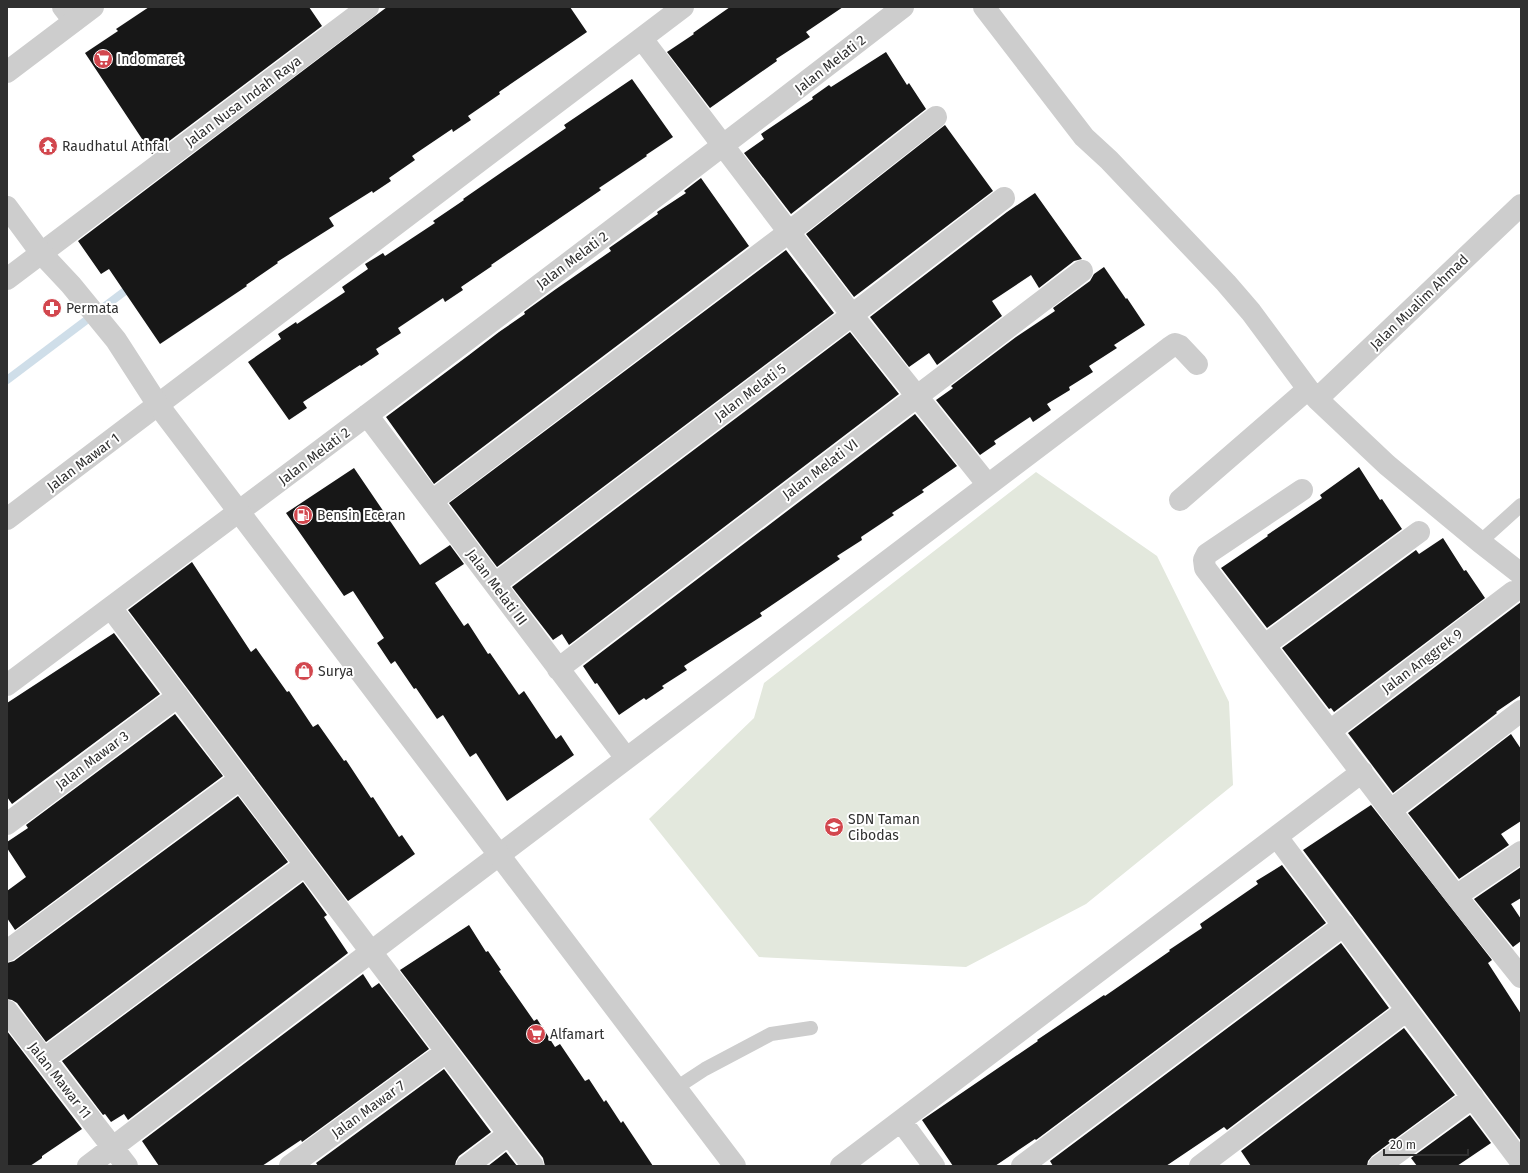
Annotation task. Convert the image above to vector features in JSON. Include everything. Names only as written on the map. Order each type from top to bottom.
[{"type":"street","points":[[7,72],[69,14],[93,7]]},
{"type":"street","name":"Jalan Nusa Indah Raya","points":[[7,279],[368,7]]},
{"type":"street","name":"Jalan Mawar 1","points":[[7,519],[683,7]]},
{"type":"street","name":"Jalan Melati 2","points":[[7,685],[240,512],[724,146],[903,7]]},
{"type":"street","points":[[984,7],[1084,137],[1109,160],[1226,283],[1251,312],[1313,394],[1387,465],[1480,542],[1517,583]]},
{"type":"street","points":[[642,38],[852,315],[918,395],[988,485]]},
{"type":"street","points":[[432,501],[789,232],[936,117]]},
{"type":"street","name":"Jalan Melati 5","points":[[495,584],[852,315],[1004,198]]},
{"type":"street","name":"Jalan Mualim Ahmad","points":[[1180,500],[1313,394],[1521,205]]},
{"type":"street","points":[[7,207],[42,253],[71,285],[116,340],[158,405],[735,1166]]},
{"type":"street","name":"Jalan Melati VI","points":[[558,669],[1082,271]]},
{"type":"street","points":[[88,1166],[1169,348],[1175,344],[1180,346],[1197,364]]},
{"type":"street","name":"Jalan Melati III","points":[[367,415],[626,758]]},
{"type":"street","points":[[1302,490],[1207,554],[1204,560],[1205,568],[1456,896],[1520,974]]},
{"type":"street","points":[[1265,645],[1419,532]]},
{"type":"street","name":"Jalan Anggrek 9","points":[[1330,730],[1517,583]]},
{"type":"street","points":[[111,608],[532,1166]]},
{"type":"street","name":"Jalan Mawar 3","points":[[7,824],[178,696]]},
{"type":"street","points":[[1391,810],[1521,711]]},
{"type":"street","points":[[841,1166],[1362,772]]},
{"type":"street","points":[[7,951],[240,778]]},
{"type":"street","points":[[1277,837],[1521,1162]]},
{"type":"street","points":[[1456,896],[1521,852]]},
{"type":"street","points":[[44,1059],[305,864]]},
{"type":"street","points":[[1022,1166],[1344,925]]},
{"type":"street","points":[[1200,1166],[1407,1010]]},
{"type":"street","name":"Jalan Mawar 11","points":[[7,1011],[127,1166]]},
{"type":"street","name":"Jalan Mawar 7","points":[[290,1166],[446,1052]]},
{"type":"street","points":[[1379,1166],[1473,1097]]},
{"type":"street","points":[[900,1121],[934,1166]]},
{"type":"street","points":[[467,1166],[509,1134]]},
{"type":"lane","points":[[1480,542],[1521,505]]},
{"type":"lane","points":[[676,1088],[704,1069],[771,1034],[811,1028]]},
{"type":"shaded area","points":[[1036,472],[1157,556],[1229,702],[1233,785],[1086,904],[966,967],[759,957],[649,819],[754,718],[764,683]]},
{"type":"building","points":[[149,7],[309,7],[322,26],[152,154],[85,53],[118,31],[116,29]]},
{"type":"building","points":[[387,7],[570,7],[587,32],[499,92],[500,94],[468,116],[471,120],[453,132],[452,129],[412,156],[415,160],[389,178],[391,181],[329,218],[334,226],[277,262],[278,263],[246,285],[247,286],[160,344],[109,269],[101,274],[78,241]]},
{"type":"building","points":[[730,7],[843,7],[806,32],[810,37],[776,59],[777,61],[710,108],[667,52]]},
{"type":"building","points":[[886,52],[907,85],[909,83],[926,109],[791,214],[744,153],[764,139],[761,134],[813,99],[812,97],[829,85],[831,87]]},
{"type":"building","points":[[632,79],[673,137],[599,188],[601,190],[491,265],[492,266],[461,287],[463,290],[445,302],[443,298],[398,328],[401,333],[376,349],[379,354],[303,402],[307,408],[289,420],[248,362],[281,339],[278,334],[296,322],[297,324],[345,292],[342,287],[368,269],[365,264],[383,253],[385,256],[435,223],[433,221],[464,200],[463,199],[566,128],[564,125]]},
{"type":"building","points":[[945,125],[993,191],[854,297],[806,234]]},
{"type":"building","points":[[701,178],[749,246],[434,484],[386,417],[525,314],[524,312],[611,251],[609,248],[658,214],[657,212],[686,193],[684,191]]},
{"type":"building","points":[[1035,193],[1082,259],[1074,261],[1039,288],[1031,275],[992,301],[1002,316],[937,365],[929,353],[909,367],[870,317],[1007,212]]},
{"type":"building","points":[[786,250],[834,313],[497,567],[449,503]]},
{"type":"building","points":[[1104,267],[1145,325],[1114,345],[1117,348],[1089,366],[1093,372],[1069,387],[1070,390],[1047,404],[1051,410],[1033,422],[1030,417],[994,441],[996,444],[980,455],[936,400],[953,388],[951,386],[1016,337],[1055,311],[1053,308],[1090,281],[1094,274]]},
{"type":"building","points":[[850,332],[899,394],[569,645],[562,634],[553,640],[512,587]]},
{"type":"building","points":[[915,414],[957,466],[922,490],[924,492],[892,513],[894,515],[861,537],[862,540],[837,556],[840,559],[760,613],[762,616],[684,666],[687,670],[662,686],[664,688],[646,700],[644,698],[619,715],[597,683],[595,684],[583,666]]},
{"type":"building","points":[[1359,467],[1380,500],[1382,499],[1402,529],[1267,628],[1221,568],[1322,498],[1320,495]]},
{"type":"building","points":[[354,468],[420,565],[450,545],[464,564],[435,583],[464,626],[468,623],[488,654],[490,653],[519,695],[524,691],[556,739],[561,735],[574,755],[507,801],[476,753],[470,757],[443,715],[437,719],[395,661],[391,664],[377,643],[384,638],[353,591],[344,596],[286,513]]},
{"type":"building","points":[[1443,538],[1464,571],[1466,570],[1485,598],[1334,712],[1331,708],[1329,709],[1282,648],[1416,550],[1419,554]]},
{"type":"building","points":[[192,562],[251,652],[256,648],[287,692],[289,691],[313,727],[318,724],[344,761],[346,760],[371,798],[373,797],[399,837],[402,835],[415,854],[348,901],[128,610]]},
{"type":"building","points":[[1521,602],[1521,695],[1496,712],[1497,713],[1393,793],[1348,733]]},
{"type":"building","points":[[114,633],[160,694],[12,804],[7,797],[7,703]]},
{"type":"building","points":[[175,714],[223,776],[15,930],[7,918],[7,891],[26,877],[7,848],[7,842],[28,828],[26,825]]},
{"type":"building","points":[[1511,734],[1521,749],[1521,821],[1501,834],[1509,845],[1459,879],[1408,813]]},
{"type":"building","points":[[238,796],[288,862],[46,1042],[17,1003],[7,999],[7,963],[14,961]]},
{"type":"building","points":[[1371,805],[1492,960],[1488,963],[1521,1014],[1521,1141],[1303,850]]},
{"type":"building","points":[[1282,865],[1326,923],[1036,1140],[1035,1139],[995,1166],[953,1166],[922,1120],[1038,1041],[1037,1040],[1104,995],[1105,996],[1170,951],[1169,950],[1202,928],[1200,924],[1258,884],[1256,881]]},
{"type":"building","points":[[1521,867],[1521,898],[1511,904],[1521,919],[1521,941],[1513,947],[1474,899]]},
{"type":"building","points":[[303,882],[327,915],[324,917],[348,953],[128,1120],[124,1114],[111,1122],[105,1114],[103,1115],[62,1061]]},
{"type":"building","points":[[469,925],[486,952],[488,951],[501,970],[499,971],[534,1021],[537,1019],[555,1047],[560,1044],[585,1081],[589,1079],[604,1102],[606,1100],[621,1123],[623,1121],[653,1166],[545,1166],[543,1158],[400,970]]},
{"type":"building","points":[[1341,943],[1389,1008],[1227,1130],[1224,1127],[1166,1166],[1053,1166],[1050,1161]]},
{"type":"building","points":[[363,974],[372,988],[379,983],[429,1049],[302,1142],[301,1140],[262,1166],[159,1166],[142,1141]]},
{"type":"building","points":[[1404,1028],[1455,1095],[1372,1156],[1368,1161],[1367,1166],[1251,1166],[1241,1151]]},
{"type":"building","points":[[7,1031],[82,1129],[30,1166],[7,1166]]},
{"type":"building","points":[[444,1069],[491,1132],[459,1156],[455,1166],[318,1166],[316,1163]]},
{"type":"building","points":[[1470,1115],[1491,1143],[1457,1166],[1417,1166],[1411,1158]]},
{"type":"building","points":[[506,1152],[517,1166],[488,1166]]},
{"type":"waterway","points":[[7,380],[133,285]]},
{"type":"place","name":"Indomaret","points":[[103,59]]},
{"type":"place","name":"Raudhatul Athfal","points":[[48,146]]},
{"type":"place","name":"Permata","points":[[52,308]]},
{"type":"place","name":"Bensin Eceran","points":[[303,515]]},
{"type":"place","name":"Surya","points":[[304,671]]},
{"type":"place","name":"SDN Taman Cibodas","points":[[834,827]]},
{"type":"place","name":"Alfamart","points":[[536,1034]]}]
